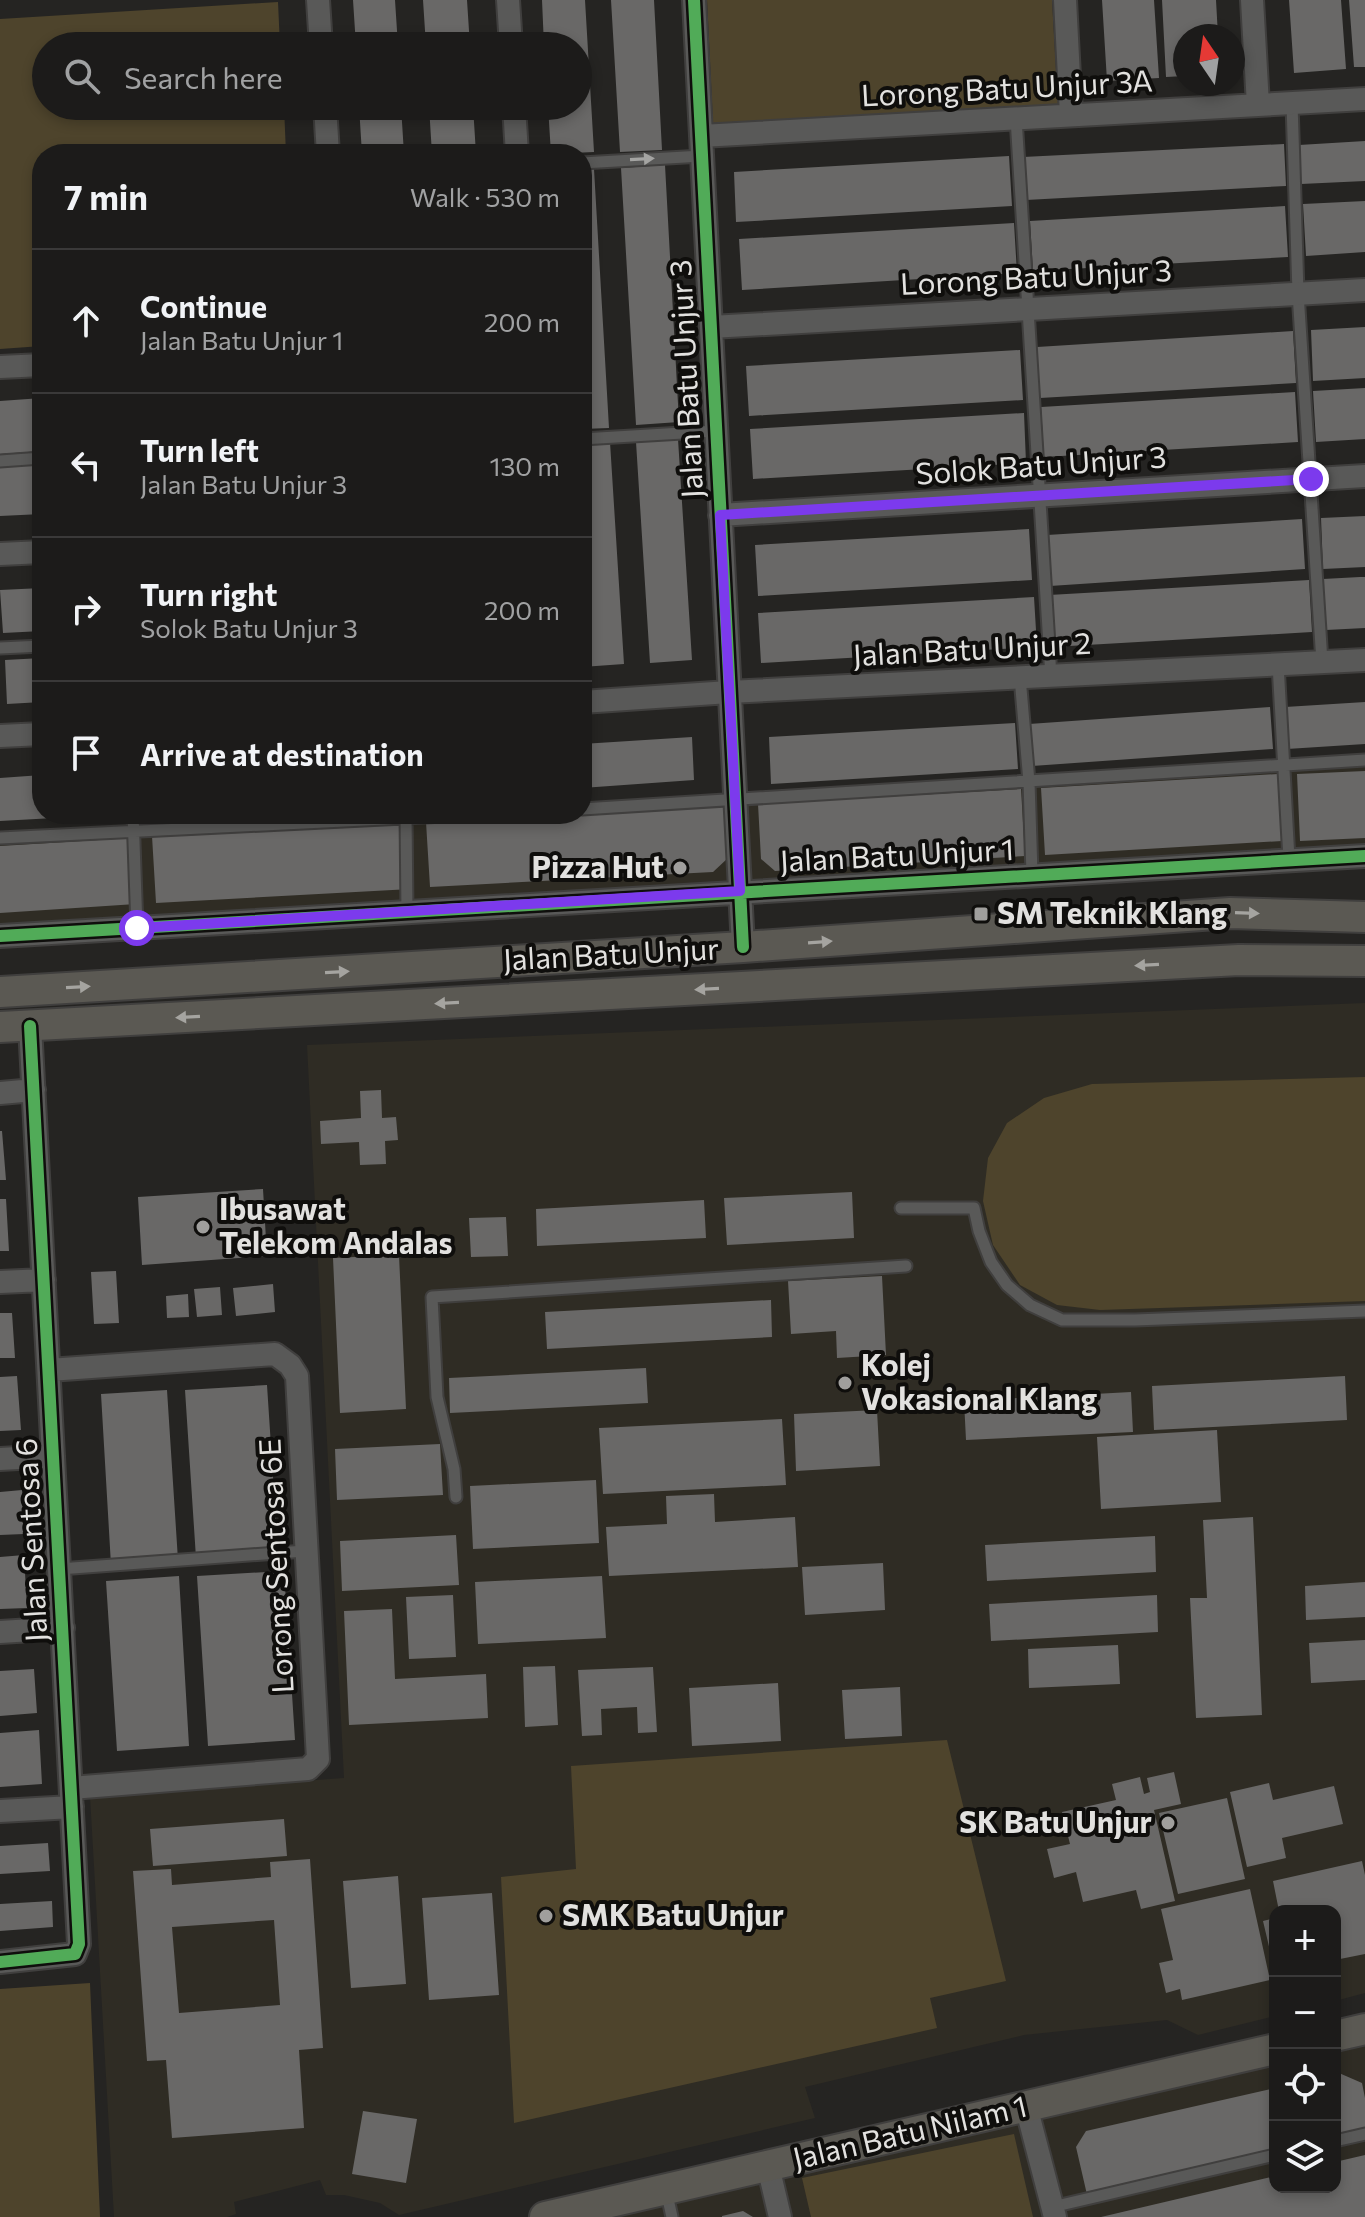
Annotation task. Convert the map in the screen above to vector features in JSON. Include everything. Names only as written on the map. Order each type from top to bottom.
[{"type":"main road","name":"Jalan Batu Unjur","points":[[0,992],[743,947],[1230,913],[1365,917]]},
{"type":"main road","points":[[743,947],[751,965],[785,985]]},
{"type":"main road","name":"Jalan Batu Unjur","points":[[0,1027],[1239,960],[1365,961]]},
{"type":"main road","name":"Jalan Batu Nilam 1","points":[[555,2216],[669,2203],[768,2166],[1269,2050]]},
{"type":"street","points":[[318,0],[320,32]]},
{"type":"street","points":[[508,0],[510,32]]},
{"type":"street","name":"Jalan Batu Unjur 3","points":[[694,0],[743,947]]},
{"type":"street","points":[[1065,0],[1071,115]]},
{"type":"street","points":[[1252,0],[1258,105]]},
{"type":"street","name":"Lorong Batu Unjur 3A","points":[[701,146],[1016,118],[1365,99]]},
{"type":"street","points":[[326,120],[327,144]]},
{"type":"street","points":[[515,120],[516,144]]},
{"type":"street","name":"Lorong Batu Unjur 3","points":[[711,327],[1365,290]]},
{"type":"street","points":[[0,367],[32,365]]},
{"type":"street","name":"Solok Batu Unjur 3","points":[[720,515],[1365,476]]},
{"type":"street","points":[[0,554],[32,552]]},
{"type":"street","name":"Jalan Batu Unjur 2","points":[[592,701],[1365,660]]},
{"type":"street","points":[[0,736],[32,734]]},
{"type":"street","name":"Jalan Batu Unjur 1","points":[[0,936],[1365,856]]},
{"type":"street","name":"Jalan Sentosa 6","points":[[0,1962],[75,1954],[79,1944],[30,1026]]},
{"type":"street","points":[[0,1093],[34,1090]]},
{"type":"street","points":[[0,1282],[44,1280]]},
{"type":"street","name":"Lorong Sentosa 6E","points":[[49,1370],[275,1354],[297,1376],[318,1759],[308,1769],[72,1797]]},
{"type":"street","points":[[0,1459],[53,1456]]},
{"type":"street","points":[[0,1632],[63,1628]]},
{"type":"street","points":[[0,1811],[72,1797]]},
{"type":"street","points":[[1026,2106],[1054,2212]]},
{"type":"street","points":[[768,2166],[780,2217]]},
{"type":"lane","points":[[1292,103],[1298,293],[1322,662]]},
{"type":"lane","points":[[1016,118],[1051,678]]},
{"type":"lane","points":[[592,162],[701,146]]},
{"type":"lane","points":[[592,438],[716,431]]},
{"type":"lane","points":[[0,461],[32,459]]},
{"type":"lane","points":[[0,648],[32,646]]},
{"type":"lane","points":[[1278,664],[1289,859]]},
{"type":"lane","points":[[1020,677],[1029,782],[1032,874]]},
{"type":"lane","points":[[592,808],[1365,760]]},
{"type":"lane","points":[[134,824],[137,928]]},
{"type":"lane","points":[[0,838],[261,824]]},
{"type":"lane","points":[[406,824],[407,912]]},
{"type":"lane","points":[[901,1208],[974,1208],[991,1262],[1007,1285],[1030,1305],[1062,1320],[1151,1320],[1365,1311]]},
{"type":"lane","points":[[456,1497],[454,1469],[437,1397],[432,1297],[906,1266]]},
{"type":"lane","points":[[59,1569],[305,1551]]},
{"type":"lane","points":[[1341,2140],[1365,2134]]},
{"type":"lane","points":[[1054,2212],[1269,2157]]},
{"type":"shaded area","points":[[707,0],[1052,0],[1058,105],[713,123]]},
{"type":"shaded area","points":[[278,2],[279,32],[32,32],[32,120],[285,120],[286,144],[32,144],[32,347],[0,349],[0,19]]},
{"type":"shaded area","points":[[1365,765],[1365,849],[0,929],[0,843],[381,824],[592,824],[592,813]]},
{"type":"shaded area","name":"Kolej Vokasional Klang","points":[[1365,1003],[1365,1993],[1341,1999],[1341,1905],[1269,1905],[1269,2017],[1198,2035],[1167,2020],[1024,2035],[805,2087],[815,2118],[399,2215],[380,2203],[344,2195],[326,2195],[320,2180],[234,2202],[236,2214],[227,2217],[114,2217],[90,1796],[344,1778],[307,1045]]},
{"type":"shaded area","points":[[1365,1077],[1365,1301],[1100,1310],[1057,1305],[1020,1285],[993,1245],[983,1201],[988,1158],[1007,1123],[1044,1098],[1092,1084]]},
{"type":"shaded area","points":[[947,1740],[1006,1981],[930,1998],[937,2028],[514,2123],[501,1877],[576,1869],[571,1766]]},
{"type":"shaded area","points":[[90,1983],[100,2217],[0,2217],[0,1989]]},
{"type":"shaded area","points":[[1365,2038],[1365,2217],[600,2217],[1269,2060],[1269,2193],[1341,2193],[1341,2044]]},
{"type":"shaded area","points":[[1014,2134],[1033,2217],[811,2217],[802,2178]]},
{"type":"building","points":[[353,0],[395,0],[397,32],[355,32]]},
{"type":"building","points":[[423,0],[467,0],[469,32],[425,32]]},
{"type":"building","points":[[542,0],[585,0],[587,32],[543,32]]},
{"type":"building","points":[[611,0],[654,0],[662,150],[620,152]]},
{"type":"building","points":[[1102,0],[1154,0],[1159,78],[1107,81]]},
{"type":"building","points":[[1162,0],[1216,0],[1217,24],[1173,24],[1173,77],[1166,77]]},
{"type":"building","points":[[1289,0],[1341,0],[1346,69],[1294,73]]},
{"type":"building","points":[[1349,0],[1365,0],[1365,67],[1354,67]]},
{"type":"building","points":[[592,118],[594,152],[592,144],[550,144],[549,120]]},
{"type":"building","points":[[360,120],[402,120],[403,144],[361,144]]},
{"type":"building","points":[[430,120],[474,120],[475,144],[431,144]]},
{"type":"building","points":[[1365,141],[1365,181],[1301,184],[1299,145]]},
{"type":"building","points":[[1284,144],[1286,186],[1026,200],[1023,157]]},
{"type":"building","points":[[1009,156],[1012,206],[736,222],[734,172]]},
{"type":"building","points":[[665,165],[679,422],[636,425],[621,168]]},
{"type":"building","points":[[592,169],[609,428],[592,429]]},
{"type":"building","points":[[1365,201],[1365,252],[1306,256],[1303,204]]},
{"type":"building","points":[[1285,206],[1288,257],[1033,271],[1030,221]]},
{"type":"building","points":[[1014,223],[1017,273],[742,290],[739,239]]},
{"type":"building","points":[[1365,327],[1365,378],[1313,381],[1311,330]]},
{"type":"building","points":[[1293,331],[1296,383],[1040,398],[1037,347]]},
{"type":"building","points":[[1020,350],[1023,400],[749,416],[746,366]]},
{"type":"building","points":[[1365,388],[1365,439],[1316,442],[1313,391]]},
{"type":"building","points":[[1295,392],[1298,442],[1044,457],[1041,407]]},
{"type":"building","points":[[32,399],[32,452],[0,454],[0,401]]},
{"type":"building","points":[[1024,413],[1026,463],[753,479],[750,429]]},
{"type":"building","points":[[678,439],[692,660],[650,663],[636,442]]},
{"type":"building","points":[[610,442],[624,664],[592,666],[592,443]]},
{"type":"building","points":[[32,462],[32,514],[0,516],[0,464]]},
{"type":"building","points":[[1365,516],[1365,567],[1323,569],[1321,518]]},
{"type":"building","points":[[1302,519],[1305,569],[1050,586],[1047,535]]},
{"type":"building","points":[[1029,529],[1032,580],[758,596],[755,545]]},
{"type":"building","points":[[1365,577],[1365,628],[1326,630],[1323,579]]},
{"type":"building","points":[[1309,580],[1312,632],[1052,647],[1049,595]]},
{"type":"building","points":[[32,588],[32,632],[3,633],[0,590]]},
{"type":"building","points":[[1034,597],[1037,647],[761,663],[758,613]]},
{"type":"building","points":[[32,659],[32,703],[7,704],[5,660]]},
{"type":"building","points":[[1365,702],[1365,744],[1287,749],[1285,707]]},
{"type":"building","points":[[1270,707],[1273,749],[1032,766],[1029,724]]},
{"type":"building","points":[[1015,723],[1018,769],[771,784],[769,737]]},
{"type":"building","points":[[692,737],[694,780],[592,787],[592,743]]},
{"type":"building","points":[[1365,771],[1365,838],[1300,841],[1297,774]]},
{"type":"building","points":[[1278,774],[1282,841],[1045,855],[1041,788]]},
{"type":"building","points":[[32,776],[32,819],[0,821],[0,778]]},
{"type":"building","points":[[1021,789],[1025,856],[775,871],[761,859],[758,804]]},
{"type":"building","points":[[724,805],[728,858],[713,872],[430,887],[426,824],[592,824],[592,813]]},
{"type":"building","points":[[407,824],[411,889],[156,903],[152,836]]},
{"type":"building","points":[[132,838],[136,904],[0,913],[0,846]]},
{"type":"building","points":[[381,1090],[382,1118],[396,1117],[398,1140],[385,1141],[386,1164],[360,1165],[359,1142],[321,1144],[320,1121],[361,1118],[360,1091]]},
{"type":"building","points":[[2,1131],[6,1180],[0,1180]]},
{"type":"building","name":"Ibusawat Telekom Andalas","points":[[263,1189],[267,1256],[142,1265],[138,1197]]},
{"type":"building","points":[[852,1192],[854,1238],[727,1245],[724,1198]]},
{"type":"building","points":[[0,1199],[6,1199],[9,1251],[0,1251]]},
{"type":"building","points":[[704,1200],[706,1238],[537,1246],[536,1209]]},
{"type":"building","points":[[506,1217],[508,1256],[471,1257],[469,1218]]},
{"type":"building","points":[[399,1255],[406,1409],[340,1413],[333,1258]]},
{"type":"building","points":[[116,1271],[119,1323],[94,1324],[91,1272]]},
{"type":"building","points":[[882,1276],[886,1355],[837,1358],[836,1331],[791,1334],[788,1281]]},
{"type":"building","points":[[273,1284],[275,1312],[236,1316],[233,1288]]},
{"type":"building","points":[[220,1287],[222,1315],[197,1317],[194,1289]]},
{"type":"building","points":[[188,1294],[189,1317],[167,1318],[166,1296]]},
{"type":"building","points":[[771,1300],[772,1337],[547,1349],[545,1312]]},
{"type":"building","points":[[0,1313],[12,1313],[15,1358],[0,1358]]},
{"type":"building","points":[[646,1368],[648,1403],[450,1413],[449,1378]]},
{"type":"building","points":[[17,1376],[21,1430],[0,1431],[0,1377]]},
{"type":"building","points":[[1345,1376],[1347,1420],[1154,1430],[1152,1386]]},
{"type":"building","points":[[267,1385],[278,1553],[196,1558],[185,1390]]},
{"type":"building","points":[[167,1390],[178,1560],[111,1565],[101,1394]]},
{"type":"building","points":[[1131,1392],[1133,1432],[966,1440],[964,1401]]},
{"type":"building","points":[[877,1410],[880,1466],[796,1471],[794,1414]]},
{"type":"building","points":[[782,1419],[786,1485],[603,1494],[599,1428]]},
{"type":"building","points":[[1217,1430],[1221,1502],[1101,1509],[1097,1437]]},
{"type":"building","points":[[440,1444],[443,1495],[337,1500],[335,1449]]},
{"type":"building","points":[[596,1480],[599,1543],[473,1549],[470,1486]]},
{"type":"building","points":[[22,1490],[24,1534],[0,1535],[0,1492]]},
{"type":"building","points":[[714,1494],[715,1522],[795,1517],[798,1567],[609,1576],[606,1527],[667,1524],[666,1496]]},
{"type":"building","points":[[1253,1517],[1262,1715],[1196,1718],[1190,1598],[1207,1598],[1203,1520]]},
{"type":"building","points":[[456,1535],[459,1585],[342,1591],[340,1541]]},
{"type":"building","points":[[1155,1536],[1156,1572],[987,1581],[985,1545]]},
{"type":"building","points":[[24,1555],[27,1608],[0,1609],[0,1557]]},
{"type":"building","points":[[883,1563],[885,1610],[805,1615],[802,1567]]},
{"type":"building","points":[[284,1571],[295,1740],[208,1746],[197,1576]]},
{"type":"building","points":[[179,1576],[189,1746],[117,1751],[106,1581]]},
{"type":"building","points":[[602,1576],[606,1638],[478,1644],[475,1582]]},
{"type":"building","points":[[1365,1582],[1365,1617],[1306,1620],[1305,1586]]},
{"type":"building","points":[[453,1595],[456,1657],[409,1659],[406,1597]]},
{"type":"building","points":[[1157,1595],[1158,1632],[991,1641],[989,1604]]},
{"type":"building","points":[[392,1609],[395,1679],[486,1674],[488,1718],[349,1725],[344,1611]]},
{"type":"building","points":[[1365,1640],[1365,1680],[1311,1683],[1309,1643]]},
{"type":"building","points":[[1118,1645],[1120,1684],[1029,1688],[1028,1649]]},
{"type":"building","points":[[555,1666],[558,1725],[525,1727],[523,1667]]},
{"type":"building","points":[[653,1667],[657,1732],[638,1733],[637,1707],[601,1709],[602,1735],[582,1736],[578,1670]]},
{"type":"building","points":[[34,1669],[37,1713],[0,1716],[0,1671]]},
{"type":"building","points":[[778,1683],[781,1741],[692,1746],[689,1688]]},
{"type":"building","points":[[900,1687],[902,1736],[845,1739],[842,1690]]},
{"type":"building","points":[[39,1730],[42,1784],[0,1787],[0,1733]]},
{"type":"building","points":[[1174,1772],[1181,1804],[1154,1810],[1175,1901],[1141,1909],[1136,1890],[1083,1902],[1076,1872],[1054,1878],[1047,1849],[1070,1844],[1062,1812],[1116,1800],[1112,1784],[1140,1777],[1144,1794],[1150,1792],[1147,1778]]},
{"type":"building","points":[[1269,1783],[1273,1800],[1334,1786],[1343,1824],[1282,1838],[1286,1858],[1247,1867],[1230,1792]]},
{"type":"building","points":[[1227,1798],[1245,1879],[1178,1894],[1159,1813]]},
{"type":"building","points":[[284,1819],[287,1856],[153,1866],[150,1829]]},
{"type":"building","points":[[48,1843],[50,1871],[0,1874],[0,1846]]},
{"type":"building","points":[[310,1859],[323,2048],[299,2050],[304,2128],[172,2138],[166,2060],[147,2061],[133,1871],[171,1869],[172,1885],[271,1877],[270,1862]],"holes":[[[274,1920],[280,2005],[179,2013],[172,1927]]]},
{"type":"building","points":[[1362,1861],[1365,1875],[1365,1954],[1341,1959],[1341,1905],[1278,1905],[1273,1881]]},
{"type":"building","points":[[398,1876],[406,1984],[351,1988],[343,1881]]},
{"type":"building","points":[[1250,1889],[1269,1980],[1182,2000],[1180,1989],[1166,1993],[1159,1963],[1173,1960],[1161,1909]]},
{"type":"building","points":[[492,1893],[499,1995],[429,2000],[422,1898]]},
{"type":"building","points":[[52,1901],[53,1927],[0,1931],[0,1904]]},
{"type":"building","points":[[1269,1920],[1269,1946],[1263,1921]]},
{"type":"building","points":[[1341,2074],[1362,2083],[1365,2135],[1341,2141]]},
{"type":"building","points":[[1269,2089],[1269,2157],[1088,2199],[1076,2147],[1086,2131]]},
{"type":"building","points":[[363,2111],[417,2119],[406,2183],[352,2174]]},
{"type":"building","points":[[1365,2155],[1365,2217],[1101,2217],[1269,2177],[1269,2193],[1341,2193],[1341,2161]]},
{"type":"building","points":[[743,2211],[753,2217],[722,2217],[722,2216]]},
{"type":"cycle path","points":[[694,0],[743,947]]},
{"type":"cycle path","points":[[0,936],[1365,856]]},
{"type":"cycle path","points":[[0,1962],[75,1954],[79,1944],[30,1026]]},
{"type":"place","name":"Pizza Hut","points":[[680,868]]},
{"type":"place","name":"SM Teknik Klang","points":[[981,914]]},
{"type":"place","name":"Ibusawat Telekom Andalas","points":[[203,1227]]},
{"type":"place","name":"Kolej Vokasional Klang","points":[[845,1383]]},
{"type":"place","name":"SK Batu Unjur","points":[[1168,1823]]},
{"type":"place","name":"SMK Batu Unjur","points":[[546,1916]]},
{"type":"route","points":[[137,928],[740,891],[720,515],[1311,479]]}]
